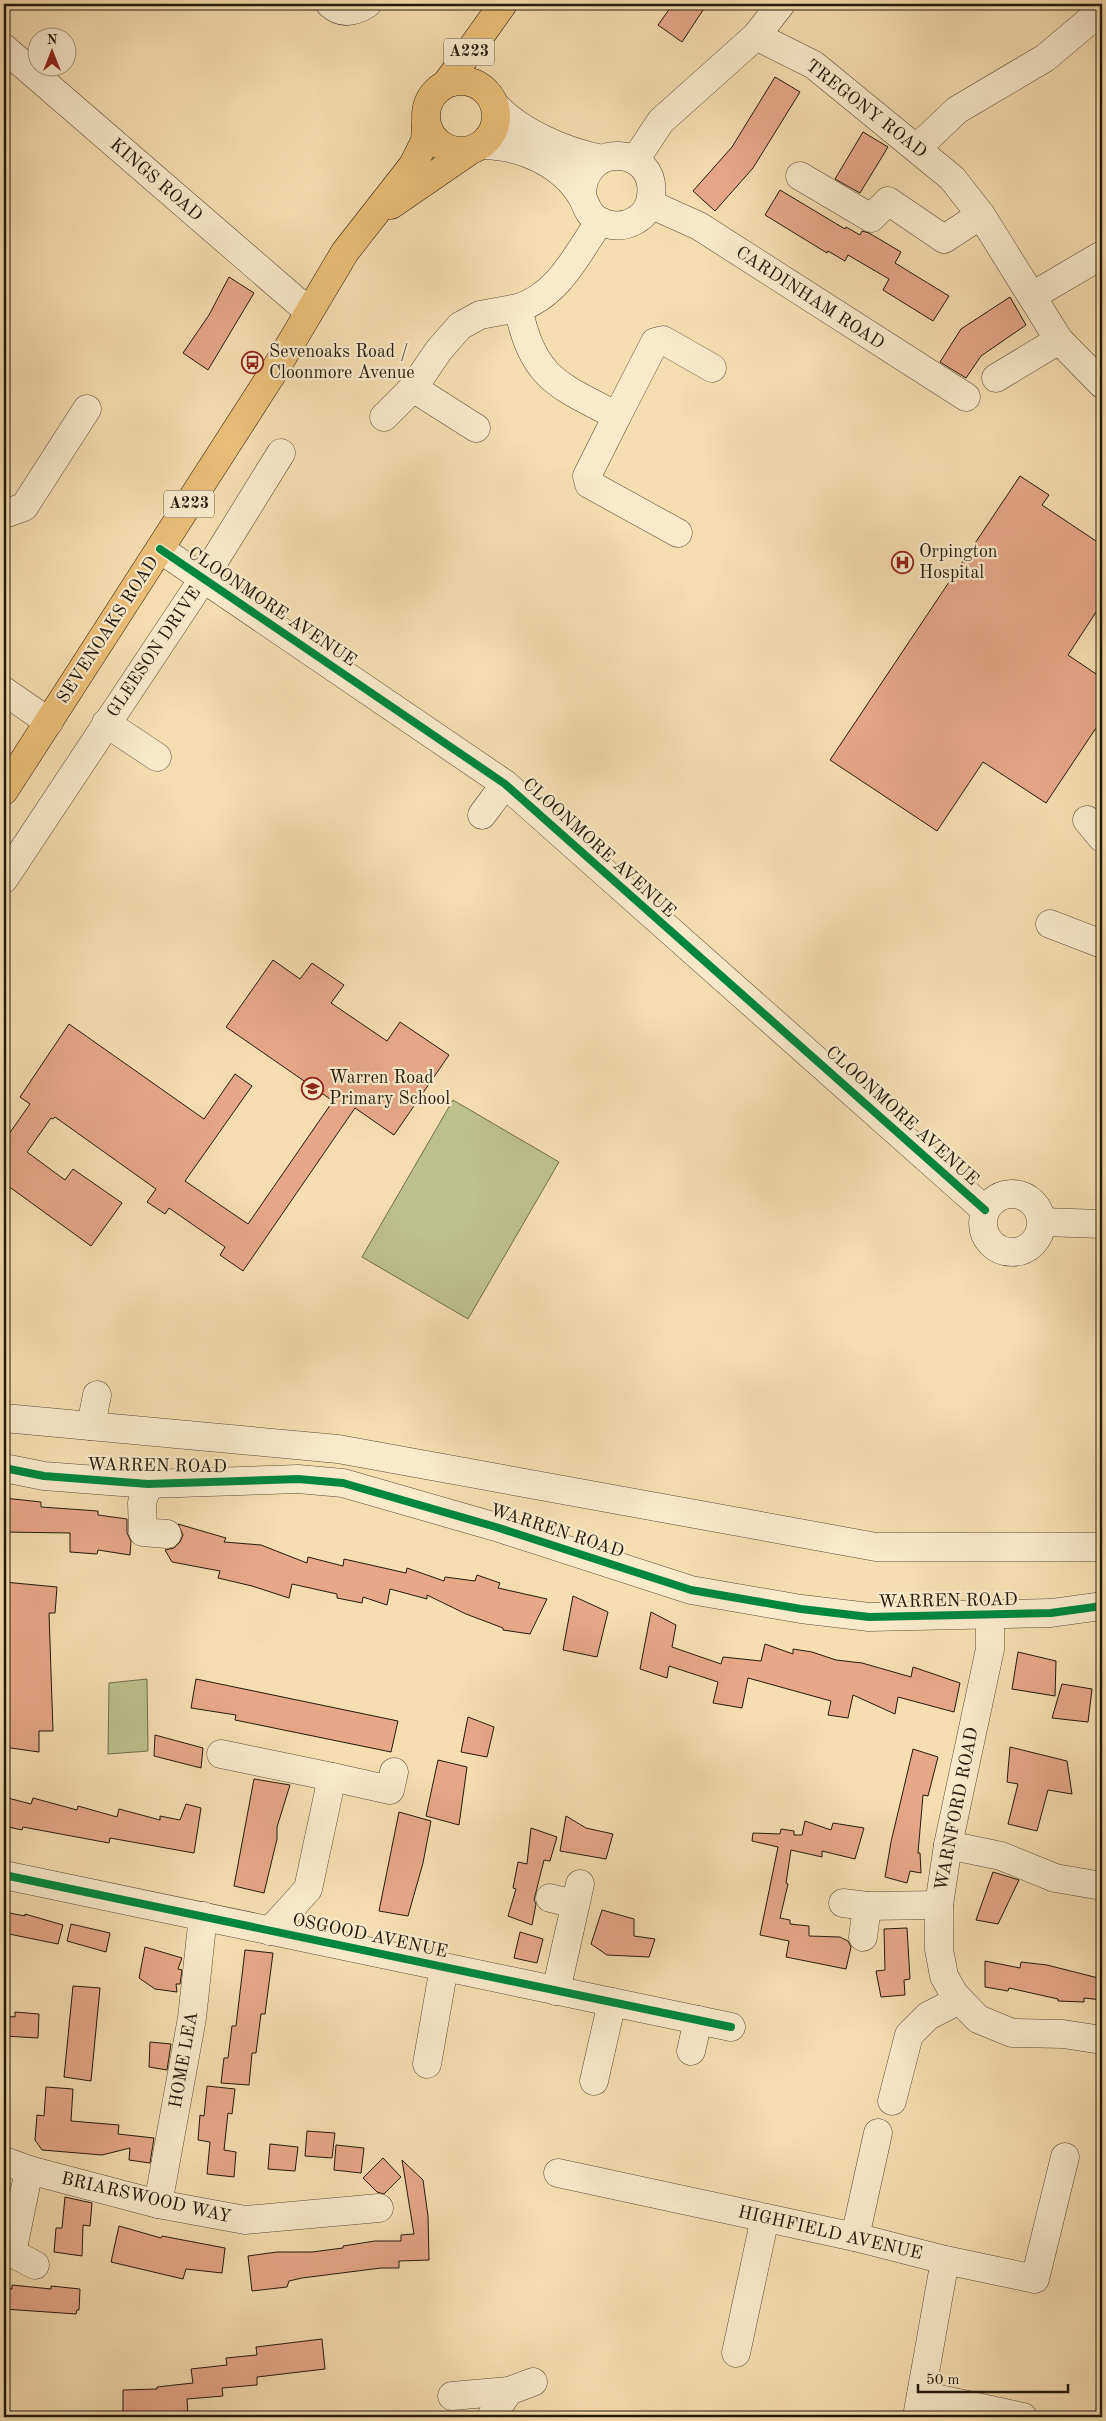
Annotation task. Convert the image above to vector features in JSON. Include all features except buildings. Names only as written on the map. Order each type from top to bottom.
[{"type":"main road","name":"A223","points":[[426,122],[429,100],[436,90],[446,84],[498,12]]},
{"type":"main road","name":"A223","points":[[476,147],[490,136],[495,126],[496,115],[484,83],[484,63],[498,12]]},
{"type":"main road","name":"A223","points":[[446,84],[469,82],[480,86],[491,99]]},
{"type":"main road","name":"SEVENOAKS ROAD","points":[[4,791],[271,376],[345,252],[421,153],[426,122]]},
{"type":"main road","points":[[426,122],[430,134],[448,149],[459,151],[476,147]]},
{"type":"main road","name":"SEVENOAKS ROAD","points":[[373,216],[476,147]]},
{"type":"street","points":[[330,4],[337,10],[350,12],[365,5]]},
{"type":"street","points":[[635,160],[661,121],[756,36],[781,4]]},
{"type":"street","points":[[917,148],[957,110],[1045,58],[1102,10]]},
{"type":"street","name":"TREGONY ROAD","points":[[756,36],[814,65],[952,178],[981,214],[1059,340],[1102,384]]},
{"type":"street","name":"KINGS ROAD","points":[[4,48],[300,304],[310,310]]},
{"type":"street","points":[[491,99],[507,118],[546,140],[569,150],[602,158],[614,156],[635,160],[644,168],[650,178],[652,190],[650,204],[637,220],[627,225],[615,226],[600,221],[586,208],[582,197],[585,174],[592,165],[602,158]]},
{"type":"street","points":[[476,147],[505,146],[544,161],[561,174],[582,197]]},
{"type":"street","points":[[800,176],[871,218],[888,200],[944,238],[981,214]]},
{"type":"street","name":"CARDINHAM ROAD","points":[[650,204],[699,226],[966,397]]},
{"type":"street","points":[[384,416],[413,388],[439,350],[460,326],[480,315],[518,308],[538,299],[552,289],[600,221]]},
{"type":"street","points":[[1032,296],[1102,255]]},
{"type":"street","points":[[518,308],[529,347],[545,372],[571,392],[617,416]]},
{"type":"street","points":[[678,533],[589,484],[587,476],[655,342],[663,340],[712,368]]},
{"type":"street","points":[[996,378],[1059,340]]},
{"type":"street","points":[[413,388],[476,428]]},
{"type":"street","points":[[4,514],[24,508],[87,409]]},
{"type":"street","name":"GLEESON DRIVE","points":[[4,879],[203,579],[281,452]]},
{"type":"street","name":"CLOONMORE AVENUE","points":[[160,549],[505,784],[985,1210]]},
{"type":"street","points":[[4,691],[49,722]]},
{"type":"street","name":"GLEESON DRIVE","points":[[106,723],[157,758]]},
{"type":"street","name":"CLOONMORE AVENUE","points":[[482,815],[505,784]]},
{"type":"street","points":[[1050,924],[1102,940]]},
{"type":"street","name":"CLOONMORE AVENUE","points":[[1018,1194],[1035,1204],[1042,1222],[1036,1240],[1029,1247],[1020,1251],[1002,1250],[987,1238],[983,1219],[985,1210],[999,1196],[1018,1194]]},
{"type":"street","points":[[1042,1222],[1102,1224]]},
{"type":"street","points":[[91,1426],[97,1395]]},
{"type":"street","name":"WARREN ROAD","points":[[4,1418],[338,1449],[876,1547],[1102,1548]]},
{"type":"street","name":"WARREN ROAD","points":[[4,1468],[44,1476],[148,1484],[298,1479],[343,1483],[496,1527],[691,1590],[801,1609],[869,1617],[1051,1613],[1102,1606]]},
{"type":"street","points":[[148,1484],[142,1503],[143,1532],[167,1534]]},
{"type":"street","name":"WARNFORD ROAD","points":[[990,1615],[990,1649],[948,1845],[939,1905],[939,1949],[944,1976],[959,2000],[978,2019],[1012,2033],[1063,2034],[1102,2040]]},
{"type":"street","points":[[221,1754],[390,1790],[394,1772]]},
{"type":"street","points":[[270,1931],[308,1889],[332,1777]]},
{"type":"street","points":[[948,1845],[1001,1856],[1055,1878],[1102,1886]]},
{"type":"street","name":"OSGOOD AVENUE","points":[[4,1875],[731,2027]]},
{"type":"street","points":[[556,1991],[568,1895]]},
{"type":"street","points":[[863,1937],[855,1905],[939,1905]]},
{"type":"street","name":"HOME LEA","points":[[158,2204],[192,2018],[204,1916]]},
{"type":"street","points":[[427,2064],[444,1967]]},
{"type":"street","points":[[892,2101],[909,2035],[928,2016],[959,2000]]},
{"type":"street","points":[[594,2081],[612,2002]]},
{"type":"street","points":[[691,2051],[698,2020]]},
{"type":"street","points":[[855,2237],[878,2133]]},
{"type":"street","points":[[946,2260],[1035,2279],[1066,2157]]},
{"type":"street","name":"BRIARSWOOD WAY","points":[[4,2160],[29,2170],[158,2204],[245,2220],[379,2208]]},
{"type":"street","points":[[17,2258],[29,2170]]},
{"type":"street","name":"HIGHFIELD AVENUE","points":[[558,2173],[855,2237],[946,2260],[919,2406]]},
{"type":"street","points":[[736,2353],[765,2218]]},
{"type":"street","points":[[452,2396],[521,2387],[491,2417]]},
{"type":"street","points":[[919,2406],[1023,2417]]},
{"type":"green space","points":[[453,1100],[559,1162],[468,1319],[362,1257]]},
{"type":"green space","points":[[147,1679],[148,1751],[108,1754],[109,1683]]},
{"type":"cycle path","points":[[160,549],[505,784],[985,1210]]},
{"type":"cycle path","points":[[4,1468],[44,1476],[148,1484],[298,1479],[343,1483],[496,1527],[691,1590],[801,1609],[869,1617],[1051,1613],[1102,1606]]},
{"type":"cycle path","points":[[4,1875],[731,2027]]},
{"type":"place","name":"Sevenoaks Road / Cloonmore Avenue","points":[[253,362]]},
{"type":"place","name":"Orpington Hospital","points":[[903,562]]},
{"type":"place","name":"Warren Road Primary School","points":[[313,1088]]}]
